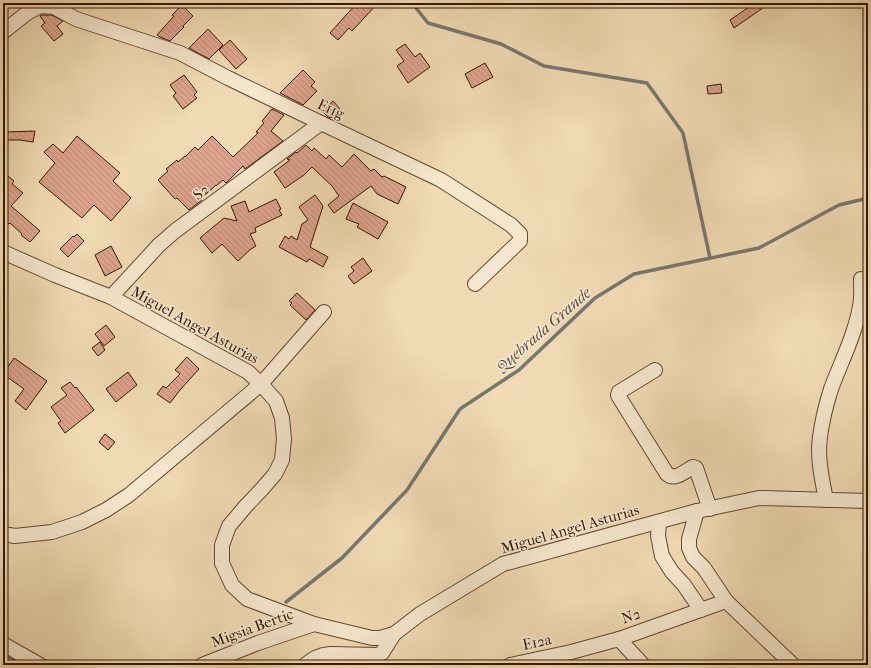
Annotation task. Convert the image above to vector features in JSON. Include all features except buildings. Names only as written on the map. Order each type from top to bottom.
[{"type":"street","points":[[3,32],[27,13],[45,6]]},
{"type":"street","name":"E11g","points":[[45,6],[180,53],[228,78],[441,180],[511,225],[520,234],[520,241],[475,284]]},
{"type":"street","name":"S2","points":[[111,297],[159,244],[321,123]]},
{"type":"street","name":"Miguel Angel Asturias","points":[[3,252],[55,275],[111,297],[248,372],[276,401],[282,418],[284,439],[282,460],[275,474],[229,526],[222,545],[222,563],[232,585],[247,599],[314,624],[372,638],[380,638],[394,634],[420,614],[503,564],[704,510],[759,498],[868,501]]},
{"type":"street","points":[[826,500],[819,463],[819,438],[824,413],[831,391],[855,325],[860,305],[861,279]]},
{"type":"street","points":[[3,534],[15,536],[52,532],[82,522],[106,510],[129,495],[261,384],[324,312]]},
{"type":"street","points":[[655,370],[618,394],[670,477],[674,477],[693,467],[696,468],[704,510],[689,539],[689,548],[693,557],[704,568],[726,601],[793,665]]},
{"type":"street","points":[[659,522],[658,536],[662,556],[672,572],[684,585],[701,610]]},
{"type":"street","name":"N2","points":[[571,652],[619,639],[726,601]]},
{"type":"street","name":"Migsia Bertic","points":[[202,665],[258,643],[314,624]]},
{"type":"street","points":[[305,665],[315,658],[323,655],[377,655],[382,653],[394,634]]},
{"type":"street","points":[[619,639],[643,665]]},
{"type":"street","points":[[3,644],[40,665]]},
{"type":"street","name":"E12a","points":[[510,665],[571,652]]},
{"type":"waterway","points":[[412,3],[428,23],[501,44],[544,66],[647,83],[683,133],[710,258]]},
{"type":"waterway","name":"Quebrada Grande","points":[[286,602],[342,558],[407,490],[460,409],[519,370],[595,298],[634,274],[759,248],[839,205],[868,198]]},
{"type":"waterway","name":"Quebrada Grande","points":[[3,654],[24,665]]}]
